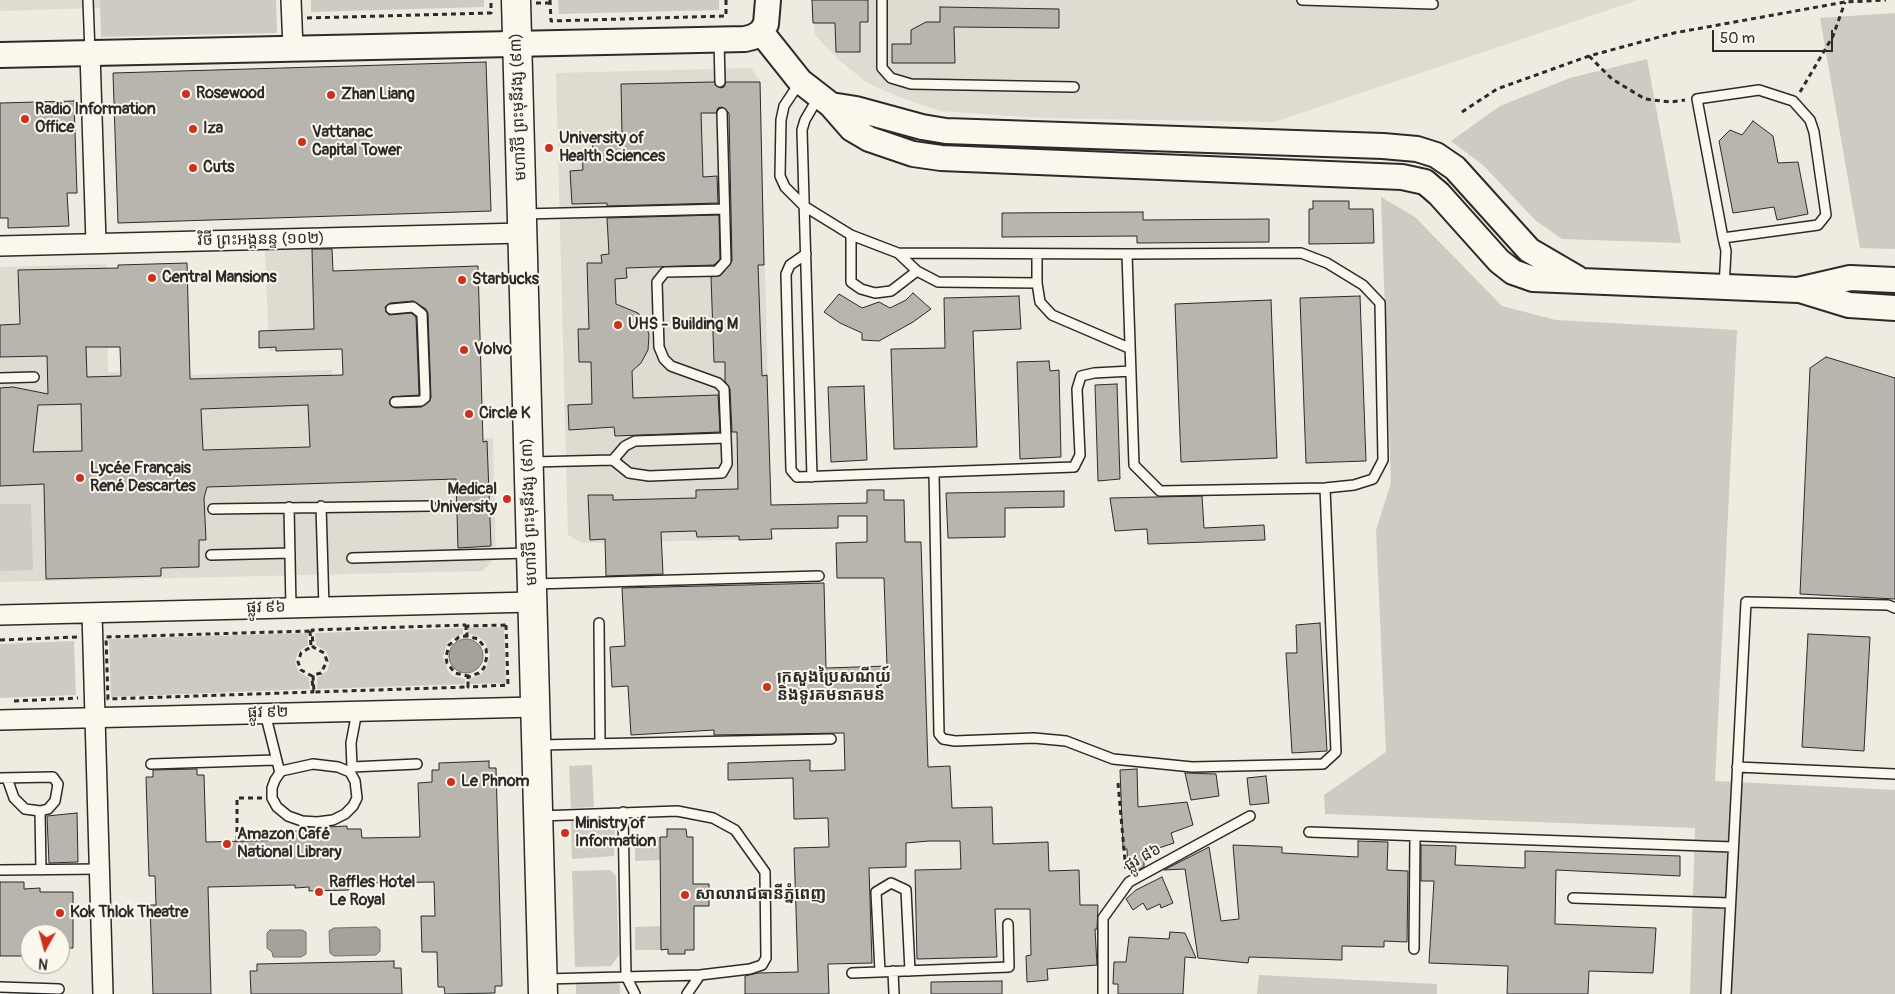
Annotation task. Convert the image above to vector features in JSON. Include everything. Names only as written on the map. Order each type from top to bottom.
[{"type":"highway","name":"មហាវិថី ព្រះមុនីវង្ស (៩៣)","points":[[516,0],[543,986]]},
{"type":"street","points":[[291,0],[293,48]]},
{"type":"street","points":[[0,55],[753,38],[761,32],[767,19],[768,0]]},
{"type":"street","points":[[761,32],[781,60],[800,81],[825,100],[852,129],[869,139],[913,154],[941,158],[1402,177],[1425,182],[1439,194],[1500,261],[1513,272],[1533,279],[1798,290],[1849,306],[1895,308]]},
{"type":"street","points":[[90,53],[96,244]]},
{"type":"street","points":[[825,100],[922,127],[946,131],[1383,146],[1417,149],[1436,155],[1454,168],[1529,250],[1583,281]]},
{"type":"street","points":[[1237,142],[1237,170]]},
{"type":"street","name":"វិថី ព្រះអង្គនន្ទ (១០២)","points":[[0,246],[96,244],[522,224]]},
{"type":"street","points":[[1798,290],[1850,278],[1895,280]]},
{"type":"street","name":"ផ្លូវ ៩៦","points":[[0,615],[324,607],[532,593]]},
{"type":"street","points":[[92,613],[103,994]]},
{"type":"street","name":"ផ្លូវ ៩២","points":[[0,720],[535,707]]},
{"type":"lane","points":[[88,0],[90,53]]},
{"type":"lane","points":[[882,0],[882,68],[891,78],[910,84],[1074,87]]},
{"type":"lane","points":[[1302,0],[1433,4]]},
{"type":"lane","points":[[719,40],[720,82]]},
{"type":"lane","points":[[800,81],[784,106],[780,176],[785,186],[804,206],[851,235],[898,253],[1300,253],[1327,263],[1363,285],[1380,303],[1383,460],[1372,479],[1354,486],[1325,488],[1160,491],[1134,465],[1126,254]]},
{"type":"lane","points":[[1724,238],[1818,225],[1826,215],[1814,132],[1810,120],[1793,100],[1759,90],[1697,99],[1726,250],[1724,287]]},
{"type":"lane","points":[[812,477],[802,130],[805,120],[825,100]]},
{"type":"lane","points":[[528,462],[613,460],[629,473],[649,476],[722,473],[727,464],[724,389],[718,383],[671,366],[664,359],[659,347],[657,282],[665,272],[717,271],[726,261],[722,113]]},
{"type":"lane","points":[[522,224],[724,209]]},
{"type":"lane","points":[[851,235],[851,282],[861,289],[875,293],[891,291],[917,271]]},
{"type":"lane","points":[[898,253],[917,271],[938,282],[1037,283]]},
{"type":"lane","points":[[806,254],[790,265],[786,274],[791,470],[797,477],[1074,467],[1080,455],[1077,389],[1081,376],[1094,373],[1130,371]]},
{"type":"lane","points":[[1037,254],[1037,283],[1040,302],[1052,315],[1129,348]]},
{"type":"lane","points":[[392,308],[413,308],[422,314],[425,392],[425,398],[421,401],[395,402]]},
{"type":"lane","points":[[0,378],[34,377]]},
{"type":"lane","points":[[613,460],[625,446],[635,441],[726,438]]},
{"type":"lane","points":[[934,472],[939,734],[943,739],[955,741],[1034,738],[1066,741],[1113,759],[1192,767],[1324,764],[1336,752],[1325,488]]},
{"type":"lane","points":[[321,506],[324,607]]},
{"type":"lane","points":[[213,508],[431,506]]},
{"type":"lane","points":[[289,507],[292,608]]},
{"type":"lane","points":[[211,555],[290,553]]},
{"type":"lane","points":[[352,558],[531,553]]},
{"type":"lane","points":[[532,593],[819,576]]},
{"type":"lane","points":[[1726,994],[1746,602],[1888,605],[1895,608]]},
{"type":"lane","points":[[599,623],[600,743]]},
{"type":"lane","points":[[357,711],[351,743],[351,770],[355,781],[357,798],[353,806],[345,814],[333,820],[317,822],[288,816],[277,807],[272,798],[275,780],[280,773],[289,768],[313,764],[351,770],[417,764]]},
{"type":"lane","points":[[265,713],[274,745],[275,760],[280,773]]},
{"type":"lane","points":[[536,745],[831,739]]},
{"type":"lane","points":[[151,764],[275,760]]},
{"type":"lane","points":[[1737,767],[1895,774]]},
{"type":"lane","points":[[53,777],[58,784],[55,801],[48,808],[40,811],[24,810],[3,778],[53,777]]},
{"type":"lane","points":[[40,811],[41,870]]},
{"type":"lane","points":[[538,816],[678,811],[713,818],[735,830],[765,872],[766,958],[762,965],[750,969],[700,975],[626,976],[543,986]]},
{"type":"lane","points":[[623,812],[626,976],[635,994]]},
{"type":"lane","name":"ផ្លូវ ៨៦","points":[[1103,994],[1104,918],[1129,882],[1250,816]]},
{"type":"lane","points":[[1309,832],[1733,848]]},
{"type":"lane","points":[[1414,949],[1415,836]]},
{"type":"lane","points":[[0,870],[100,869]]},
{"type":"lane","points":[[880,972],[876,892],[891,884],[906,890],[910,971]]},
{"type":"lane","points":[[1572,898],[1730,903]]},
{"type":"lane","points":[[852,973],[1009,967],[1008,924]]},
{"type":"lane","points":[[893,971],[894,994]]},
{"type":"lane","points":[[687,994],[700,975]]},
{"type":"lane","points":[[0,987],[59,989]]},
{"type":"path","points":[[306,13],[306,18],[491,13],[491,0]]},
{"type":"path","points":[[550,0],[551,21],[726,16],[726,0]]},
{"type":"path","points":[[1462,112],[1497,89],[1589,56],[1674,32],[1845,2],[1886,0]]},
{"type":"path","points":[[1793,100],[1808,81],[1833,36],[1845,2]]},
{"type":"path","points":[[1589,56],[1612,79],[1645,99],[1670,102],[1697,99]]},
{"type":"path","points":[[466,625],[466,636],[459,638],[449,645],[446,657],[450,669],[455,673],[468,676],[468,687],[314,692],[314,675],[324,669],[327,661],[324,653],[313,647],[311,631],[311,647],[300,653],[298,662],[301,670],[312,676],[312,692],[108,700],[106,637],[466,625]]},
{"type":"path","points":[[506,625],[508,685],[468,686],[468,677],[484,668],[487,656],[486,649],[478,639],[467,636],[466,626],[506,625]]},
{"type":"path","points":[[0,640],[78,637],[78,646]]},
{"type":"path","points":[[10,701],[80,698],[80,690]]},
{"type":"path","points":[[1118,783],[1124,865],[1129,882]]},
{"type":"path","points":[[237,841],[237,798],[272,798]]},
{"type":"shaded area","points":[[0,0],[157,0],[157,6],[0,11]]},
{"type":"shaded area","points":[[100,0],[276,0],[277,33],[101,37]]},
{"type":"shaded area","points":[[311,0],[484,0],[484,7],[311,12]]},
{"type":"shaded area","points":[[558,0],[719,0],[719,10],[559,14]]},
{"type":"shaded area","points":[[812,0],[1638,0],[1274,122],[1040,118],[940,111],[899,97],[866,82],[839,60],[815,35]]},
{"type":"shaded area","points":[[1895,13],[1895,249],[1860,248],[1820,18]]},
{"type":"shaded area","points":[[1647,59],[1681,243],[1562,239],[1535,220],[1483,165],[1451,141],[1500,106],[1570,78]]},
{"type":"shaded area","points":[[751,68],[760,81],[772,539],[582,543],[568,535],[556,73]]},
{"type":"shaded area","points":[[1381,197],[1415,217],[1502,306],[1556,320],[1737,330],[1715,781],[1895,790],[1895,994],[1690,994],[1695,828],[1325,814],[1324,795],[1386,752],[1376,530],[1391,483]]},
{"type":"shaded area","points":[[332,248],[336,349],[269,351],[265,250]]},
{"type":"shaded area","points":[[106,264],[108,372],[156,371],[156,376],[332,370],[335,443],[493,438],[496,557],[483,571],[0,582],[0,267]]},
{"type":"shaded area","points":[[0,504],[31,504],[33,570],[0,571]]},
{"type":"shaded area","points":[[504,627],[506,683],[470,684],[469,679],[480,675],[486,669],[490,655],[485,642],[479,637],[468,633],[468,628]]},
{"type":"shaded area","points":[[463,628],[463,634],[452,638],[447,643],[443,657],[448,671],[453,676],[465,679],[465,684],[317,689],[317,678],[327,671],[330,661],[326,651],[316,645],[315,633]]},
{"type":"shaded area","points":[[308,633],[308,645],[298,652],[295,662],[299,672],[309,678],[310,689],[111,697],[109,639]]},
{"type":"shaded area","points":[[466,639],[473,640],[478,644],[482,649],[482,663],[478,668],[473,672],[466,673],[459,672],[454,668],[450,663],[449,656],[450,649],[454,644],[459,640]]},
{"type":"shaded area","points":[[74,641],[76,695],[0,698],[0,644]]},
{"type":"shaded area","points":[[592,765],[594,807],[571,808],[569,766]]},
{"type":"shaded area","points":[[615,818],[614,856],[572,859],[571,820]]},
{"type":"shaded area","points":[[660,837],[661,860],[635,861],[635,838]]},
{"type":"shaded area","points":[[610,870],[616,876],[619,955],[611,966],[575,967],[572,871]]},
{"type":"shaded area","points":[[661,926],[661,950],[635,950],[635,927]]},
{"type":"shaded area","points":[[376,927],[380,930],[380,951],[376,955],[334,956],[330,953],[329,931],[334,928]]},
{"type":"shaded area","points":[[270,930],[302,930],[306,932],[306,954],[301,957],[273,957],[272,952],[267,948],[267,933]]},
{"type":"shaded area","points":[[1259,975],[1437,984],[1437,994],[1257,994]]},
{"type":"shaded area","points":[[615,981],[620,985],[620,994],[576,994],[576,982]]},
{"type":"building","points":[[812,0],[868,0],[868,22],[860,22],[860,52],[836,52],[835,23],[813,23]]},
{"type":"building","points":[[940,7],[1059,9],[1059,28],[954,27],[955,63],[892,63],[892,44],[911,44],[911,30],[926,22],[940,22]]},
{"type":"building","name":"Vattanac Capital Tower","points":[[486,62],[491,211],[118,223],[113,73]]},
{"type":"building","points":[[714,82],[720,88],[724,87],[726,82],[760,82],[764,265],[758,265],[762,376],[767,375],[771,505],[867,503],[867,490],[884,490],[884,500],[904,500],[905,542],[921,542],[928,767],[950,766],[952,808],[992,807],[993,844],[1048,842],[1049,871],[1079,870],[1080,905],[1098,905],[1097,929],[1095,929],[1097,965],[1047,969],[1048,980],[1027,982],[1026,956],[1031,955],[1030,909],[995,909],[997,957],[917,959],[915,870],[961,869],[960,841],[929,841],[906,843],[906,867],[869,868],[872,963],[828,964],[829,994],[745,994],[745,976],[758,973],[798,972],[794,848],[829,847],[828,818],[794,819],[793,778],[728,780],[728,763],[810,760],[810,771],[845,770],[844,733],[714,735],[714,730],[631,735],[628,686],[612,687],[610,647],[625,646],[622,588],[824,583],[826,668],[887,666],[884,578],[837,578],[836,543],[867,542],[867,516],[838,516],[838,528],[771,529],[772,539],[739,540],[739,536],[697,537],[696,531],[661,532],[663,574],[606,576],[605,539],[590,540],[588,495],[613,495],[613,500],[696,498],[696,490],[738,489],[737,432],[732,432],[730,389],[725,381],[725,362],[714,362],[711,277],[721,275],[732,261],[729,113],[722,107],[718,108],[716,113],[701,113],[703,177],[717,176],[718,203],[607,206],[607,203],[572,204],[570,171],[583,170],[582,150],[593,150],[592,136],[622,135],[621,84]]},
{"type":"building","points":[[74,101],[77,193],[67,193],[69,226],[8,228],[8,218],[0,218],[0,103]]},
{"type":"building","points":[[1753,121],[1773,136],[1778,163],[1798,162],[1808,214],[1777,220],[1774,207],[1733,213],[1719,141],[1730,130],[1742,135]]},
{"type":"building","points":[[1313,201],[1349,201],[1349,209],[1373,209],[1374,243],[1309,244],[1309,209],[1313,209]]},
{"type":"building","points":[[1143,212],[1143,220],[1269,219],[1269,242],[1137,243],[1137,236],[1002,237],[1002,213]]},
{"type":"building","name":"UHS - Building M","points":[[719,215],[720,259],[714,265],[626,268],[627,278],[615,279],[616,304],[638,313],[645,322],[649,335],[648,350],[641,363],[632,371],[633,398],[718,395],[720,432],[615,436],[614,427],[569,430],[568,405],[592,404],[591,362],[579,362],[578,329],[589,329],[587,263],[602,263],[601,255],[609,254],[607,218]]},
{"type":"building","points":[[312,249],[332,249],[333,271],[478,266],[483,442],[487,441],[491,546],[458,548],[456,479],[207,487],[204,498],[206,540],[199,540],[199,567],[161,568],[161,576],[46,579],[44,484],[0,486],[0,388],[13,387],[48,394],[47,356],[0,357],[0,325],[20,324],[18,270],[118,268],[118,265],[187,263],[190,379],[343,375],[342,349],[276,351],[276,347],[259,348],[259,331],[314,329]],"holes":[[[413,301],[426,309],[428,313],[431,398],[422,407],[395,408],[389,403],[392,397],[419,395],[416,317],[411,313],[389,315],[385,307],[390,303]],[[86,347],[120,347],[121,376],[87,377]],[[81,404],[82,451],[33,452],[38,405]],[[308,405],[310,447],[203,450],[201,409]]]},
{"type":"building","points":[[913,293],[931,309],[913,322],[879,341],[862,340],[862,333],[840,323],[824,312],[839,294],[862,308],[879,302],[890,308],[906,300]]},
{"type":"building","points":[[1019,296],[1021,329],[973,331],[977,447],[894,449],[891,349],[945,348],[944,298]]},
{"type":"building","points":[[1360,296],[1366,461],[1306,463],[1300,298]]},
{"type":"building","points":[[1271,300],[1277,458],[1181,462],[1175,304]]},
{"type":"building","points":[[1826,357],[1895,378],[1895,599],[1800,594],[1810,368]]},
{"type":"building","points":[[1049,361],[1050,371],[1059,370],[1061,457],[1020,459],[1017,362]]},
{"type":"building","points":[[1117,384],[1120,479],[1098,481],[1095,385]]},
{"type":"building","points":[[864,386],[867,460],[831,462],[828,387]]},
{"type":"building","points":[[1064,491],[1064,507],[1005,508],[1005,537],[948,538],[946,493]]},
{"type":"building","points":[[1202,496],[1204,528],[1264,525],[1265,540],[1148,544],[1147,529],[1115,531],[1110,498]]},
{"type":"building","points":[[1320,623],[1327,751],[1292,753],[1286,653],[1297,653],[1296,625]]},
{"type":"building","points":[[1808,634],[1870,637],[1864,751],[1802,747]]},
{"type":"building","points":[[489,761],[489,768],[496,768],[502,986],[495,986],[495,993],[445,994],[444,987],[438,987],[437,952],[422,952],[421,916],[435,916],[434,882],[363,883],[363,886],[348,886],[349,890],[309,891],[309,887],[295,888],[295,885],[208,887],[211,994],[153,994],[150,905],[156,905],[155,876],[149,876],[146,777],[153,777],[153,770],[197,769],[197,775],[204,775],[206,842],[294,840],[294,831],[308,831],[308,828],[347,826],[347,829],[361,829],[362,838],[420,837],[418,783],[432,782],[432,770],[439,770],[439,763]]},
{"type":"building","points":[[1137,769],[1138,807],[1187,802],[1193,825],[1171,833],[1174,843],[1144,853],[1144,867],[1136,871],[1128,871],[1127,849],[1123,849],[1120,770]]},
{"type":"building","points":[[1185,773],[1216,774],[1219,796],[1191,800]]},
{"type":"building","points":[[1266,776],[1269,803],[1250,805],[1247,778]]},
{"type":"building","points":[[77,813],[78,862],[49,863],[47,816]]},
{"type":"building","name":"សាលារាជធានីភ្នំពេញ","points":[[667,829],[686,829],[687,837],[693,837],[693,884],[709,884],[709,906],[694,906],[694,950],[685,950],[685,954],[668,954],[668,949],[661,950],[660,837],[667,837]]},
{"type":"building","points":[[1358,841],[1388,842],[1387,870],[1408,871],[1407,942],[1384,941],[1384,947],[1342,946],[1342,960],[1249,957],[1248,963],[1198,958],[1185,869],[1164,870],[1209,847],[1221,921],[1239,919],[1233,845],[1282,847],[1282,853],[1358,857]]},
{"type":"building","points":[[1421,845],[1456,846],[1455,865],[1525,868],[1525,851],[1680,856],[1680,876],[1556,870],[1555,924],[1656,928],[1653,973],[1589,971],[1588,994],[1507,994],[1508,966],[1429,963],[1434,881],[1421,881]]},
{"type":"building","points":[[1162,877],[1173,903],[1161,908],[1160,904],[1147,910],[1143,903],[1133,910],[1126,899],[1136,890]]},
{"type":"building","points":[[0,882],[24,882],[24,889],[40,888],[40,892],[73,892],[73,948],[70,948],[70,924],[20,924],[20,956],[0,956]]},
{"type":"building","points":[[1170,932],[1185,933],[1196,958],[1185,957],[1183,994],[1118,994],[1118,984],[1113,984],[1114,962],[1126,962],[1129,937],[1169,939]]},
{"type":"building","points":[[394,961],[394,968],[401,968],[402,994],[251,994],[250,971],[257,971],[257,964]]},
{"type":"building","points":[[1002,981],[1002,994],[931,994],[931,982]]},
{"type":"place","name":"Rosewood","points":[[186,94]]},
{"type":"place","name":"Zhan Liang","points":[[331,95]]},
{"type":"place","name":"Radio Information Office","points":[[25,119]]},
{"type":"place","name":"Iza","points":[[193,129]]},
{"type":"place","name":"Vattanac Capital Tower","points":[[302,142]]},
{"type":"place","name":"University of Health Sciences","points":[[549,148]]},
{"type":"place","name":"Cuts","points":[[193,168]]},
{"type":"place","name":"Central Mansions","points":[[152,278]]},
{"type":"place","name":"Starbucks","points":[[462,280]]},
{"type":"place","name":"UHS - Building M","points":[[618,325]]},
{"type":"place","name":"Volvo","points":[[464,350]]},
{"type":"place","name":"Circle K","points":[[469,414]]},
{"type":"place","name":"Lycée Français René Descartes","points":[[80,478]]},
{"type":"place","name":"Medical University","points":[[507,499]]},
{"type":"place","name":"ក្រសួងប្រៃសណីយ៍ និងទូរគមនាគមន៍","points":[[767,687]]},
{"type":"place","name":"Le Phnom","points":[[451,782]]},
{"type":"place","name":"Ministry of Information","points":[[565,833]]},
{"type":"place","name":"Amazon Café National Library","points":[[227,844]]},
{"type":"place","name":"Raffles Hotel Le Royal","points":[[319,892]]},
{"type":"place","name":"សាលារាជធានីភ្នំពេញ","points":[[685,895]]},
{"type":"place","name":"Kok Thlok Theatre","points":[[60,913]]}]
